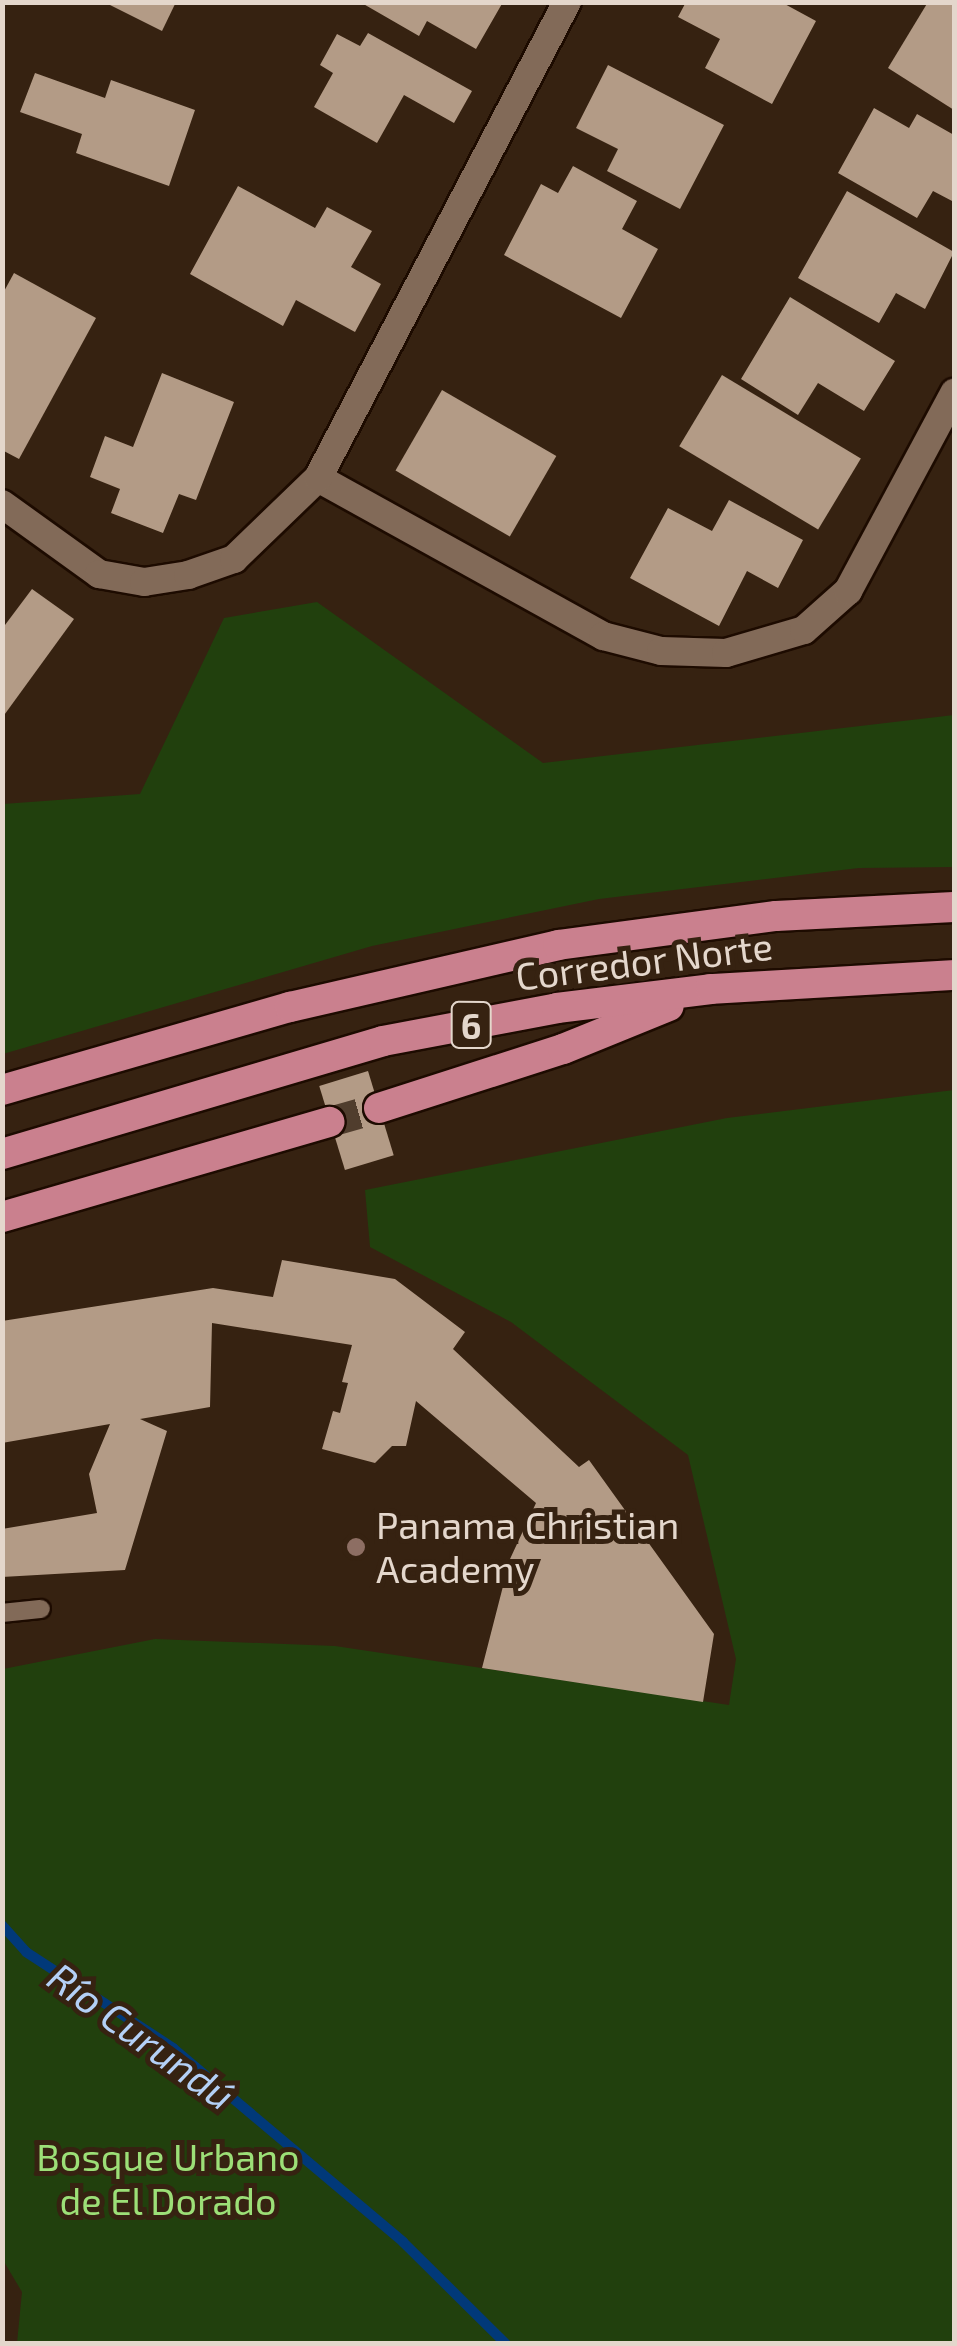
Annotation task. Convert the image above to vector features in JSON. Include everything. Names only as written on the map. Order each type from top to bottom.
[{"type":"highway","name":"Corredor Norte","points":[[2,1090],[290,1007],[558,945],[776,916],[954,907]]},
{"type":"highway","name":"Corredor Norte","points":[[2,1154],[383,1042],[557,1008],[711,988],[954,974]]},
{"type":"highway","points":[[380,1108],[563,1048],[711,988]]},
{"type":"highway","points":[[2,1217],[330,1122]]},
{"type":"street","points":[[2,504],[99,574],[144,582],[188,574],[234,559],[318,478],[567,2]]},
{"type":"street","points":[[318,478],[604,636],[661,651],[726,654],[804,630],[848,591],[954,392]]},
{"type":"lane","points":[[2,1613],[41,1609]]},
{"type":"green space","points":[[317,602],[543,763],[954,715],[954,867],[859,868],[599,899],[372,946],[3,1054],[3,804],[140,794],[224,618]]},
{"type":"green space","name":"Bosque Urbano de El Dorado","points":[[954,1090],[954,2343],[17,2343],[22,2292],[3,2260],[3,1669],[155,1639],[335,1646],[729,1705],[736,1659],[688,1455],[511,1322],[370,1247],[365,1190],[727,1118]]},
{"type":"building","points":[[104,2],[176,2],[162,31]]},
{"type":"building","points":[[360,2],[503,2],[476,49],[427,21],[419,36]]},
{"type":"building","points":[[686,2],[781,2],[816,21],[772,104],[705,68],[720,39],[678,17]]},
{"type":"building","points":[[928,2],[954,4],[954,110],[888,68]]},
{"type":"building","points":[[368,33],[472,91],[454,123],[404,95],[377,143],[314,107],[333,73],[320,65],[337,34],[360,46]]},
{"type":"building","points":[[608,65],[724,125],[680,209],[607,171],[618,149],[576,128]]},
{"type":"building","points":[[35,73],[105,98],[111,80],[195,110],[169,186],[76,153],[82,134],[20,112]]},
{"type":"building","points":[[874,108],[909,128],[917,114],[954,135],[954,202],[933,191],[917,218],[838,173]]},
{"type":"building","points":[[573,166],[637,201],[622,229],[658,249],[621,318],[504,255],[541,184],[558,193]]},
{"type":"building","points":[[238,186],[315,228],[327,207],[372,231],[351,267],[381,284],[355,332],[296,300],[283,326],[190,274]]},
{"type":"building","points":[[847,191],[954,252],[925,309],[896,293],[879,323],[798,278]]},
{"type":"building","points":[[14,273],[96,318],[19,459],[2,450],[2,295]]},
{"type":"building","points":[[790,297],[895,361],[864,411],[818,383],[798,415],[741,379]]},
{"type":"building","points":[[162,373],[234,402],[196,500],[179,494],[163,533],[111,513],[120,489],[90,477],[105,436],[133,447]]},
{"type":"building","points":[[722,375],[861,458],[818,530],[679,446]]},
{"type":"building","points":[[442,390],[556,456],[510,537],[396,471]]},
{"type":"building","points":[[729,500],[803,540],[778,588],[747,571],[719,626],[630,578],[668,508],[712,531]]},
{"type":"building","points":[[32,589],[74,619],[2,718],[2,629]]},
{"type":"building","points":[[368,1071],[394,1155],[345,1170],[319,1086]]},
{"type":"building","points":[[282,1260],[395,1279],[465,1332],[453,1349],[579,1467],[589,1460],[714,1634],[703,1702],[482,1668],[510,1559],[536,1503],[416,1401],[406,1446],[392,1446],[375,1463],[322,1449],[333,1411],[340,1413],[348,1383],[342,1382],[352,1345],[212,1323],[210,1407],[140,1419],[167,1431],[125,1570],[2,1577],[2,1529],[97,1513],[89,1474],[110,1424],[2,1443],[2,1321],[213,1288],[273,1297]]},
{"type":"waterway","name":"Río Curundú","points":[[2,1925],[26,1952],[173,2048],[403,2242],[506,2344]]},
{"type":"tunnel","points":[[330,1122],[379,1108]]},
{"type":"place","name":"Panama Christian Academy","points":[[356,1547]]}]
